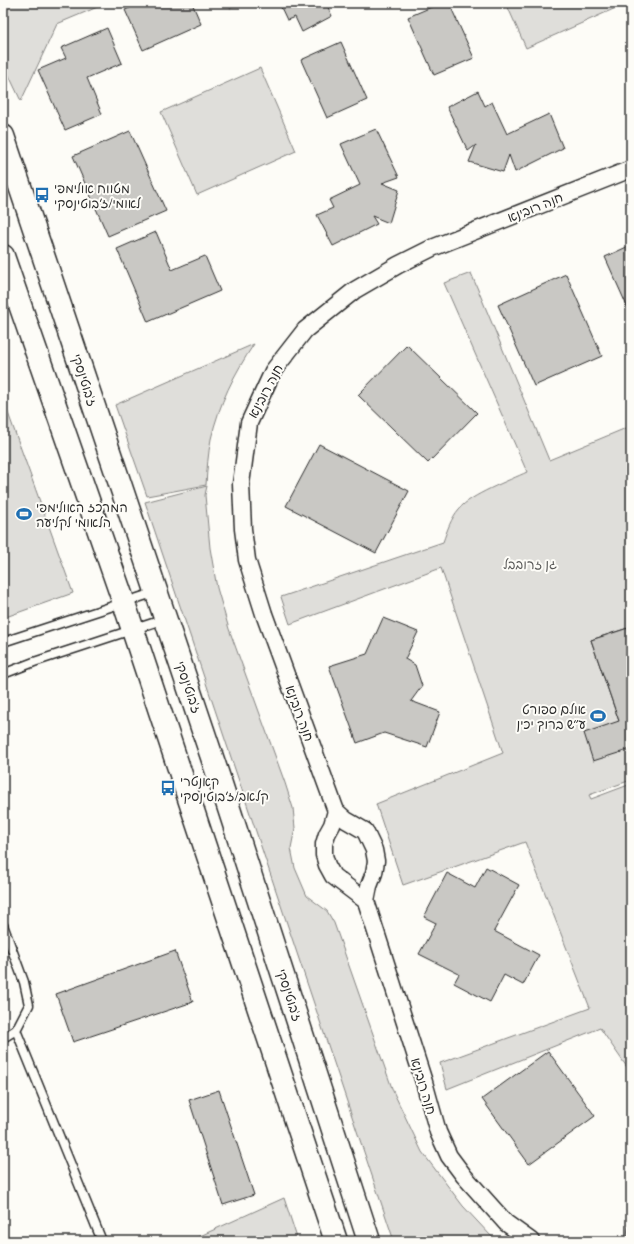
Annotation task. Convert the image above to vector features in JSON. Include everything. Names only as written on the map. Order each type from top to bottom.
[{"type":"main road","name":"ז'בוטינסקי","points":[[4,137],[224,791],[369,1241]]},
{"type":"main road","points":[[3,256],[124,603],[336,1241]]},
{"type":"street","name":"חנה רובינא","points":[[336,811],[264,614],[247,560],[243,529],[241,484],[248,423],[273,371],[305,330],[355,290],[398,265],[432,248],[631,169]]},
{"type":"street","points":[[336,811],[346,820],[365,831],[374,850],[376,861],[366,901],[333,876],[327,866],[324,855],[324,844],[336,811]]},
{"type":"street","name":"חנה רובינא","points":[[366,901],[424,1082],[438,1132],[449,1156],[464,1176],[506,1223],[531,1241]]},
{"type":"lane","points":[[3,642],[156,592]]},
{"type":"lane","points":[[3,674],[34,662],[165,618]]},
{"type":"lane","points":[[3,925],[24,982],[29,1005],[16,1030],[3,1038]]},
{"type":"lane","points":[[16,1030],[102,1241]]},
{"type":"green space","points":[[3,3],[107,3],[57,24],[21,101],[3,63]]},
{"type":"green space","points":[[506,3],[627,3],[526,48]]},
{"type":"green space","points":[[260,68],[296,151],[197,195],[161,112]]},
{"type":"green space","name":"גן זרובבל","points":[[471,273],[549,460],[631,426],[631,780],[589,795],[591,799],[631,784],[631,1073],[600,1028],[447,1089],[440,1063],[590,1008],[525,842],[403,885],[376,804],[503,753],[441,568],[290,624],[281,597],[443,542],[454,516],[464,504],[481,493],[527,472],[444,283]]},
{"type":"green space","points":[[254,344],[234,378],[218,414],[210,445],[206,485],[147,496],[115,405]]},
{"type":"green space","name":"המרכז האולימפי הלאומי לקליעה","points":[[3,399],[73,593],[3,618]]},
{"type":"green space","points":[[207,486],[205,495],[210,548],[217,588],[229,629],[293,808],[295,828],[291,848],[295,868],[307,896],[327,911],[334,923],[393,1091],[422,1152],[463,1206],[491,1236],[500,1241],[394,1241],[145,502]]},
{"type":"green space","points":[[284,1198],[298,1241],[189,1241]]},
{"type":"building","points":[[141,3],[192,3],[201,24],[143,50],[125,10]]},
{"type":"building","points":[[228,3],[242,3],[230,8]]},
{"type":"building","points":[[279,3],[326,3],[332,16],[302,32],[295,17],[287,20]]},
{"type":"building","points":[[441,3],[449,3],[474,58],[434,75],[408,17]]},
{"type":"building","points":[[107,28],[122,63],[87,78],[102,114],[65,130],[38,70],[66,58],[61,48]]},
{"type":"building","points":[[341,42],[367,100],[327,118],[301,60]]},
{"type":"building","points":[[478,91],[485,106],[492,102],[507,134],[549,114],[563,148],[515,172],[509,155],[503,172],[469,162],[476,145],[468,151],[447,107]]},
{"type":"building","points":[[376,129],[399,177],[382,183],[399,190],[389,223],[372,216],[377,224],[333,246],[317,215],[333,208],[329,200],[360,185],[341,144]]},
{"type":"building","points":[[130,131],[166,211],[108,236],[73,156]]},
{"type":"building","points":[[156,232],[172,270],[205,256],[220,291],[148,322],[117,249]]},
{"type":"building","points":[[631,245],[631,315],[605,257]]},
{"type":"building","points":[[566,274],[602,356],[534,386],[498,305]]},
{"type":"building","points":[[407,345],[477,413],[428,463],[358,395]]},
{"type":"building","points":[[319,444],[409,491],[376,553],[286,506]]},
{"type":"building","points":[[383,618],[418,632],[405,659],[415,665],[422,686],[411,701],[440,712],[427,747],[384,733],[357,743],[329,666],[367,654]]},
{"type":"building","points":[[631,627],[631,717],[619,721],[591,640]]},
{"type":"building","points":[[631,627],[631,749],[593,761],[584,733],[619,721],[591,640]]},
{"type":"building","points":[[486,867],[519,885],[494,931],[539,955],[523,985],[504,975],[490,1002],[454,983],[459,974],[419,954],[436,923],[424,917],[447,873],[475,888]]},
{"type":"building","points":[[175,951],[193,1002],[73,1042],[56,994]]},
{"type":"building","points":[[548,1051],[595,1116],[529,1164],[482,1099]]},
{"type":"building","points":[[219,1090],[254,1195],[223,1205],[189,1100]]},
{"type":"building","points":[[631,1190],[631,1237],[627,1237]]},
{"type":"place","name":"מטווח אולימפי לאומי/ז׳בוטינסקי","points":[[42,195]]},
{"type":"place","name":"המרכז האולימפי הלאומי לקליעה","points":[[24,514]]},
{"type":"place","name":"אולם ספורט ע״ש ברוך יכין","points":[[598,716]]},
{"type":"place","name":"קאנטרי קלאב/ז׳בוטינסקי","points":[[168,788]]}]
